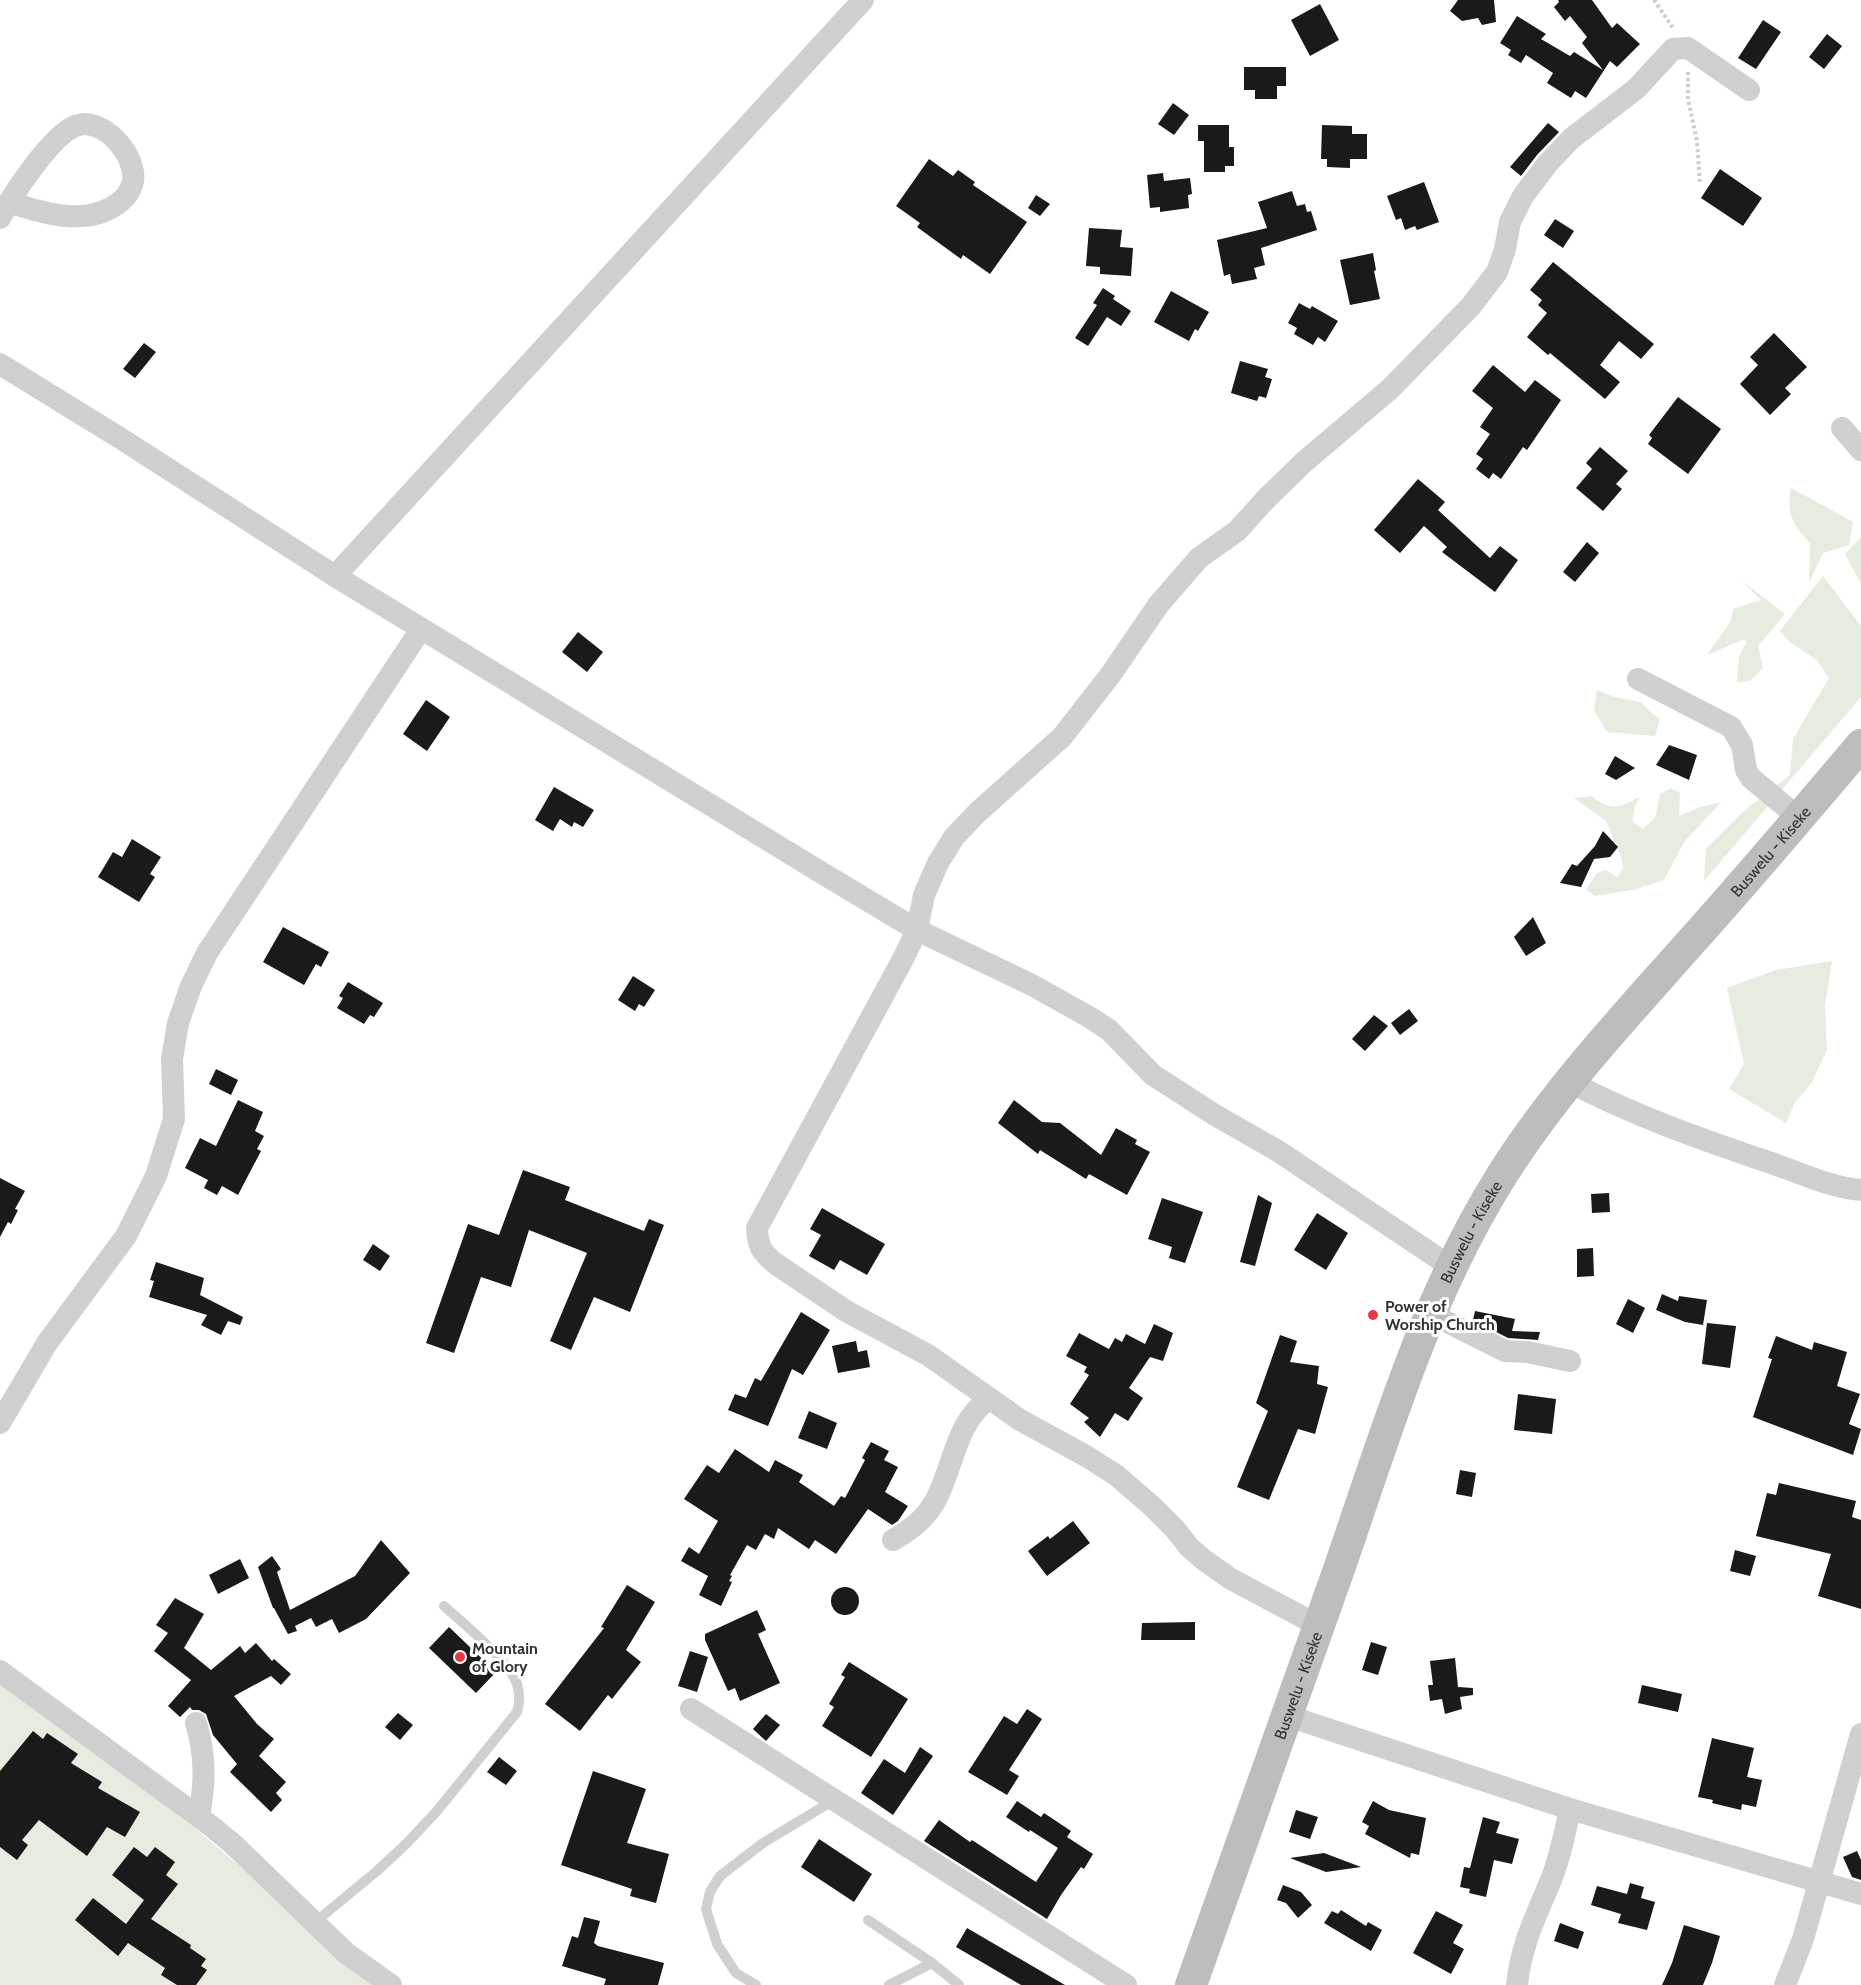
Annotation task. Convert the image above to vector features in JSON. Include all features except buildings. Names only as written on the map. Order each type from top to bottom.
[{"type":"main road","name":"Buswelu - Kiseke","points":[[1191,1985],[1288,1716],[1409,1367],[1451,1267],[1506,1169],[1570,1082],[1861,746]]},
{"type":"street","points":[[335,576],[863,0]]},
{"type":"street","points":[[1319,1626],[1231,1579],[1189,1547],[1154,1507],[1116,1475],[1086,1455],[1042,1433],[989,1399],[928,1355],[846,1311],[771,1260],[758,1244],[757,1228],[836,1078],[903,959],[917,930],[924,895],[938,863],[954,837],[978,812],[1062,737],[1111,674],[1159,604],[1199,558],[1237,531],[1304,462],[1390,388],[1471,306],[1497,272],[1505,249],[1509,222],[1523,196],[1548,163],[1572,138],[1636,89],[1673,49],[1688,48],[1749,90]]},
{"type":"street","points":[[93,125],[109,132],[123,148],[132,166],[134,181],[127,195],[113,208],[94,215],[71,216],[4,210],[55,141],[76,126],[93,125]]},
{"type":"street","points":[[0,364],[335,576],[917,930],[1022,980],[1091,1018],[1109,1030],[1153,1075],[1215,1115],[1278,1151],[1451,1267]]},
{"type":"street","points":[[1842,428],[1861,450]]},
{"type":"street","points":[[0,1423],[47,1343],[126,1236],[156,1176],[174,1119],[172,1059],[178,1023],[191,986],[207,953],[421,629]]},
{"type":"street","points":[[1638,679],[1731,728],[1738,735],[1742,745],[1746,770],[1751,778],[1799,818]]},
{"type":"street","points":[[1570,1082],[1607,1102],[1690,1136],[1829,1183],[1861,1190]]},
{"type":"street","points":[[1431,1314],[1505,1351],[1527,1352],[1570,1361]]},
{"type":"street","points":[[893,1540],[922,1519],[934,1503],[965,1427],[981,1404],[989,1399]]},
{"type":"street","points":[[0,1671],[233,1844],[346,1953],[391,1985]]},
{"type":"street","points":[[691,1709],[1126,1985]]},
{"type":"street","points":[[1288,1716],[1570,1809],[1861,1894]]},
{"type":"street","points":[[196,1724],[202,1743],[205,1770],[204,1793],[199,1817]]},
{"type":"street","points":[[1785,1985],[1803,1939],[1861,1734]]},
{"type":"street","points":[[1517,1985],[1524,1944],[1557,1862],[1570,1809]]},
{"type":"lane","points":[[314,1923],[407,1844],[437,1811],[517,1712],[520,1696],[517,1682],[505,1666],[444,1606]]},
{"type":"lane","points":[[756,1985],[736,1973],[717,1944],[706,1909],[710,1892],[720,1876],[763,1843],[834,1800]]},
{"type":"lane","points":[[868,1920],[932,1963],[959,1985]]},
{"type":"lane","points":[[889,1985],[932,1963]]},
{"type":"path","points":[[1654,0],[1688,48],[1688,99],[1697,141],[1700,184]]},
{"type":"shaded area","points":[[1791,488],[1853,522],[1849,545],[1823,553],[1809,583],[1810,543],[1792,518],[1789,505]]},
{"type":"shaded area","points":[[1861,537],[1861,584],[1845,554]]},
{"type":"shaded area","points":[[1823,576],[1861,626],[1861,697],[1704,881],[1706,849],[1743,812],[1790,775],[1793,739],[1829,678],[1817,660],[1791,643],[1780,631]]},
{"type":"shaded area","points":[[1742,581],[1785,614],[1758,646],[1763,668],[1750,681],[1737,682],[1739,656],[1747,641],[1742,640],[1707,655],[1731,621],[1733,609],[1761,600]]},
{"type":"shaded area","points":[[1597,690],[1614,697],[1640,702],[1660,720],[1655,736],[1607,732],[1594,710]]},
{"type":"shaded area","points":[[1671,788],[1680,793],[1679,816],[1700,807],[1721,802],[1684,842],[1664,880],[1633,890],[1595,896],[1586,890],[1597,873],[1606,870],[1617,877],[1623,868],[1621,856],[1606,821],[1574,798],[1592,796],[1605,805],[1616,807],[1640,797],[1635,806],[1632,821],[1643,829],[1655,818],[1660,794]]},
{"type":"shaded area","points":[[1832,961],[1825,1005],[1827,1050],[1811,1084],[1795,1102],[1786,1123],[1729,1089],[1744,1064],[1727,988],[1776,970]]},
{"type":"shaded area","points":[[0,1679],[198,1831],[381,1985],[0,1985]]},
{"type":"place","name":"Power of Worship Church","points":[[1373,1315]]},
{"type":"place","name":"Mountain of Glory","points":[[460,1657]]}]
